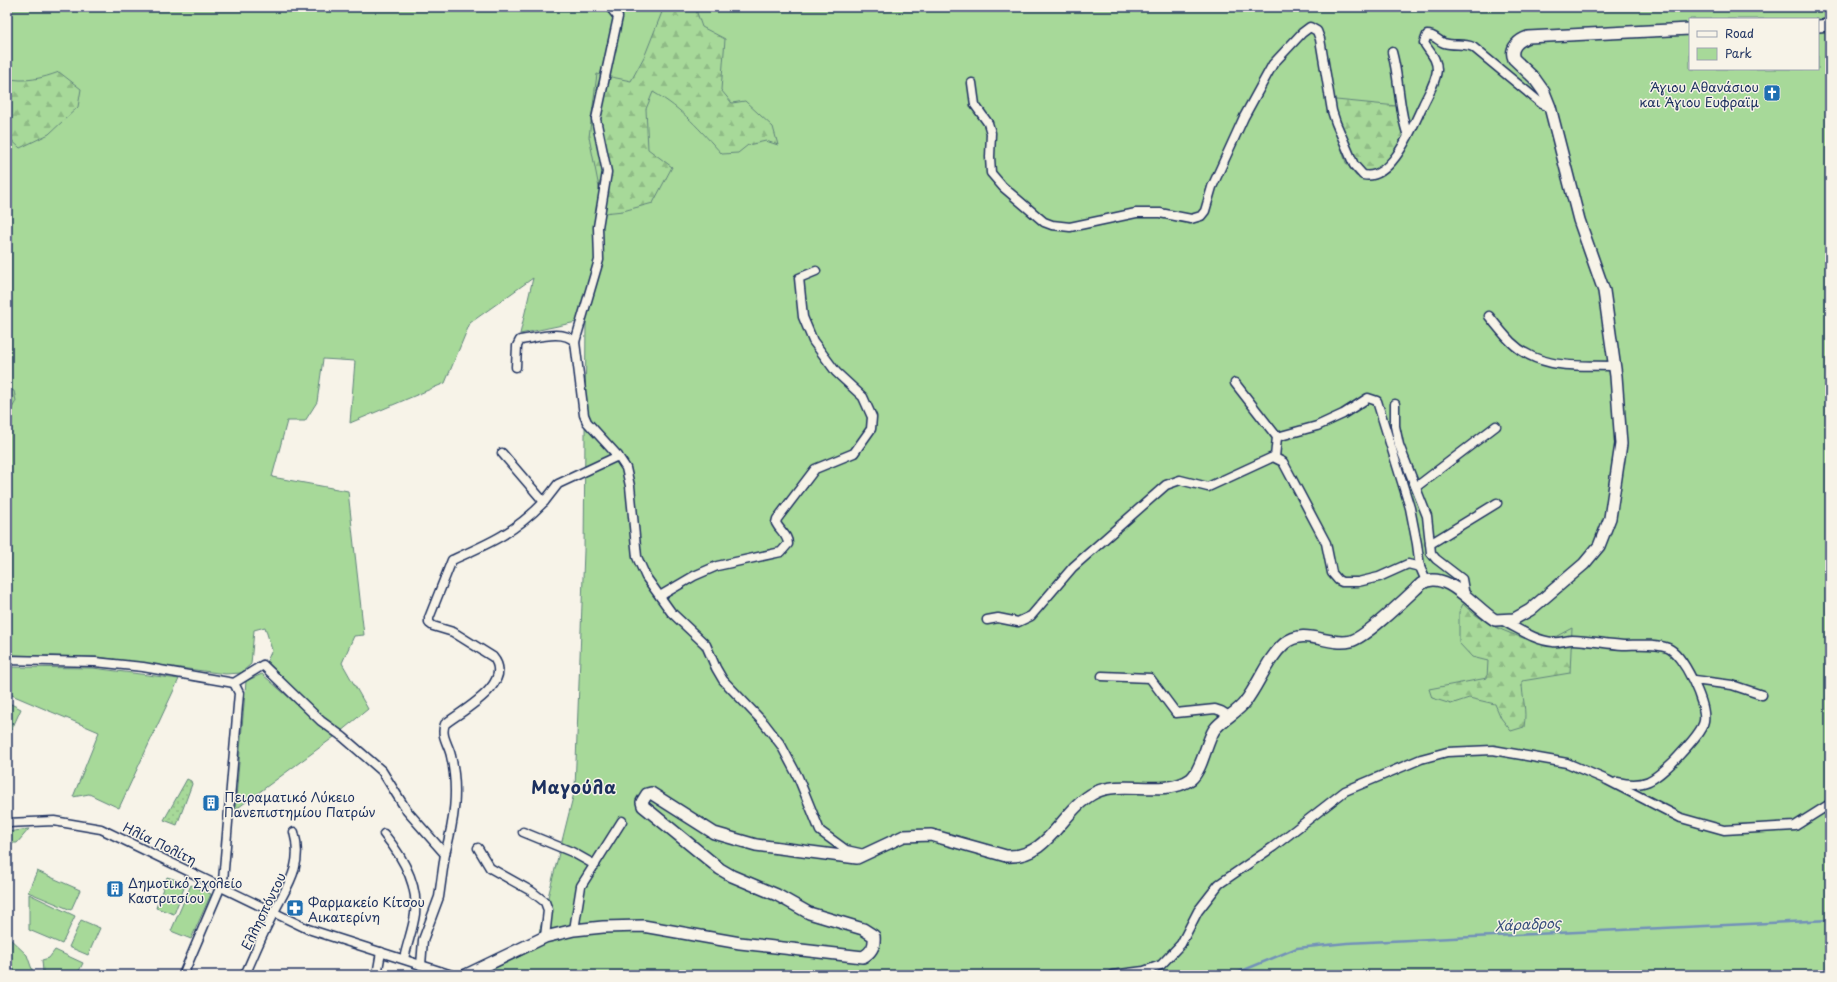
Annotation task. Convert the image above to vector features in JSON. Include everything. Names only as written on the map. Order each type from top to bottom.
[{"type":"main road","points":[[1819,26],[1830,25]]},
{"type":"main road","points":[[466,975],[545,937],[574,930],[603,926],[643,926],[740,943],[863,957],[873,948],[874,936],[863,929],[808,913],[720,869],[644,806],[642,802],[644,798],[651,793],[714,833],[756,845],[857,858],[904,836],[918,835],[931,836],[1006,856],[1016,857],[1025,855],[1045,842],[1078,806],[1097,792],[1118,788],[1169,786],[1183,783],[1192,778],[1215,728],[1245,702],[1264,671],[1283,645],[1290,640],[1305,635],[1342,642],[1360,637],[1426,581],[1439,580],[1448,584],[1495,620],[1514,620],[1530,610],[1584,564],[1599,546],[1610,518],[1620,460],[1621,444],[1614,366],[1604,291],[1579,220],[1550,107],[1540,85],[1512,55],[1515,46],[1523,39],[1528,37],[1689,29]]},
{"type":"street","points":[[610,7],[618,17],[596,119],[607,172],[598,227],[600,260],[575,342],[584,415],[587,422],[618,456],[626,468],[630,486],[637,557],[646,577],[675,616],[706,645],[720,676],[764,723],[781,745],[798,777],[820,831],[846,850],[866,855]]},
{"type":"street","points":[[972,83],[976,104],[988,123],[991,133],[991,173],[1002,187],[1044,222],[1060,227],[1070,227],[1136,213],[1160,212],[1191,219],[1201,216],[1205,210],[1212,187],[1244,117],[1269,70],[1276,59],[1308,27],[1315,29],[1320,39],[1332,111],[1354,165],[1359,172],[1368,176],[1381,171],[1402,149],[1436,75],[1436,61],[1424,43],[1425,37],[1429,35],[1445,43],[1463,44],[1473,47],[1542,104],[1550,107]]},
{"type":"street","points":[[1392,52],[1396,67],[1400,110],[1408,136]]},
{"type":"street","points":[[660,596],[694,576],[717,566],[782,552],[788,544],[788,540],[776,524],[777,519],[815,469],[854,453],[871,429],[872,417],[863,397],[836,372],[813,341],[803,317],[798,278],[816,271]]},
{"type":"street","points":[[1489,316],[1512,342],[1535,359],[1558,364],[1614,366]]},
{"type":"street","points":[[516,367],[517,346],[520,340],[562,334],[570,336],[575,342]]},
{"type":"street","points":[[1235,383],[1277,437],[1275,457]]},
{"type":"street","points":[[1277,437],[1317,426],[1343,414],[1368,398],[1377,401],[1410,508],[1420,567],[1426,581]]},
{"type":"street","points":[[1395,404],[1395,426],[1399,445],[1428,516],[1431,553],[1436,559],[1462,579],[1465,596]]},
{"type":"street","points":[[1416,487],[1496,426]]},
{"type":"street","points":[[502,453],[544,502]]},
{"type":"street","points":[[421,965],[423,940],[439,897],[445,854],[454,820],[455,794],[451,756],[443,729],[445,724],[493,687],[498,679],[500,669],[498,662],[493,657],[454,632],[433,626],[429,623],[429,618],[452,560],[504,536],[526,521],[558,484],[618,456]]},
{"type":"street","points":[[1275,457],[1282,462],[1321,533],[1327,547],[1333,575],[1338,580],[1342,582],[1358,582],[1379,577],[1408,564],[1420,567]]},
{"type":"street","points":[[987,620],[998,618],[1018,622],[1031,616],[1073,567],[1166,485],[1180,480],[1208,487],[1275,457]]},
{"type":"street","points":[[1430,544],[1497,503]]},
{"type":"street","points":[[1504,621],[1528,634],[1554,642],[1571,640],[1666,647],[1674,651],[1694,680],[1704,714],[1704,722],[1695,736],[1678,756],[1648,782],[1634,786],[1607,780]]},
{"type":"street","points":[[7,660],[95,662],[143,667],[234,684],[263,665],[321,721],[343,737],[382,770],[407,811],[445,854]]},
{"type":"street","points":[[1102,676],[1150,678],[1176,713],[1215,710],[1221,711],[1229,716]]},
{"type":"street","points":[[1694,680],[1732,685],[1762,695]]},
{"type":"street","points":[[183,975],[222,887],[227,853],[239,693],[234,684]]},
{"type":"street","points":[[1112,975],[1144,971],[1161,965],[1181,944],[1198,911],[1219,884],[1227,877],[1273,847],[1345,791],[1421,759],[1447,752],[1493,750],[1567,763],[1607,780],[1681,818],[1724,830],[1795,826],[1830,804]]},
{"type":"street","name":"Ηλία Πολίτη","points":[[7,823],[54,821],[101,829],[314,931],[452,975]]},
{"type":"street","points":[[574,930],[581,886],[622,821]]},
{"type":"street","name":"Ελλησπόντου","points":[[246,975],[274,912],[295,870],[296,842],[294,832]]},
{"type":"street","points":[[523,832],[572,852],[594,865]]},
{"type":"street","points":[[384,834],[398,851],[415,892],[415,914],[404,959]]},
{"type":"street","points":[[478,848],[486,864],[492,870],[531,891],[545,902],[548,910],[545,937]]},
{"type":"street","points":[[377,975],[381,952]]},
{"type":"green space","points":[[7,7],[1830,7],[1830,975],[481,975],[535,949],[575,789],[584,551],[586,320],[520,334],[533,278],[470,323],[445,383],[350,423],[355,361],[323,359],[317,402],[305,421],[287,421],[272,477],[348,491],[364,635],[354,636],[342,663],[368,709],[340,732],[303,698],[267,661],[272,650],[265,627],[254,630],[251,664],[241,673],[226,674],[97,657],[7,655]]},
{"type":"green space","points":[[664,7],[695,7],[702,27],[725,39],[721,90],[732,103],[745,101],[773,127],[778,145],[766,141],[748,145],[738,153],[722,154],[682,113],[653,92],[646,109],[648,149],[672,167],[653,203],[623,211],[604,213],[589,137],[597,74],[631,81],[645,55]]},
{"type":"green space","points":[[59,72],[81,89],[78,107],[49,134],[20,148],[7,136],[7,78],[27,80]]},
{"type":"green space","points":[[1326,99],[1397,106],[1398,120],[1414,120],[1398,152],[1372,178],[1356,176],[1346,163]]},
{"type":"green space","points":[[7,388],[14,391],[16,401],[7,417]]},
{"type":"green space","points":[[1463,604],[1490,624],[1510,633],[1542,644],[1572,628],[1570,673],[1522,681],[1525,715],[1524,727],[1511,731],[1501,718],[1495,704],[1469,698],[1451,704],[1432,698],[1429,689],[1487,678],[1488,661],[1472,657],[1459,643],[1459,612]]},
{"type":"green space","points":[[7,667],[93,668],[179,679],[119,808],[89,794],[73,797],[99,732],[7,693]]},
{"type":"green space","points":[[262,674],[334,737],[235,810],[246,681]]},
{"type":"green space","points":[[7,702],[21,709],[7,740]]},
{"type":"green space","points":[[187,779],[191,781],[192,784],[177,825],[164,820]]},
{"type":"green space","points":[[29,829],[17,843],[7,843],[7,832]]},
{"type":"green space","points":[[37,871],[80,890],[71,910],[28,892]]},
{"type":"green space","points":[[167,877],[186,883],[174,914],[156,908]]},
{"type":"green space","points":[[191,885],[211,894],[191,939],[171,931]]},
{"type":"green space","points":[[29,894],[75,916],[62,944],[29,930]]},
{"type":"green space","points":[[81,920],[100,928],[88,955],[69,947]]},
{"type":"green space","points":[[7,936],[27,955],[34,975],[7,975]]},
{"type":"green space","points":[[55,950],[83,963],[77,975],[51,975],[43,972],[42,960],[49,958]]},
{"type":"waterway","name":"Χάραδρος","points":[[1232,975],[1297,948],[1347,943],[1830,920]]},
{"type":"place","name":"Άγιου Αθανάσιου και Άγιου Ευφραϊμ","points":[[1772,93]]},
{"type":"place","name":"Πειραματικό Λύκειο Πανεπιστημίου Πατρών","points":[[211,803]]},
{"type":"place","name":"Δημοτικό Σχολείο Καστριτσίου","points":[[115,889]]},
{"type":"place","name":"Φαρμακείο Κίτσου Αικατερίνη","points":[[295,908]]},
{"type":"district","name":"Μαγούλα","points":[[574,787]]}]
